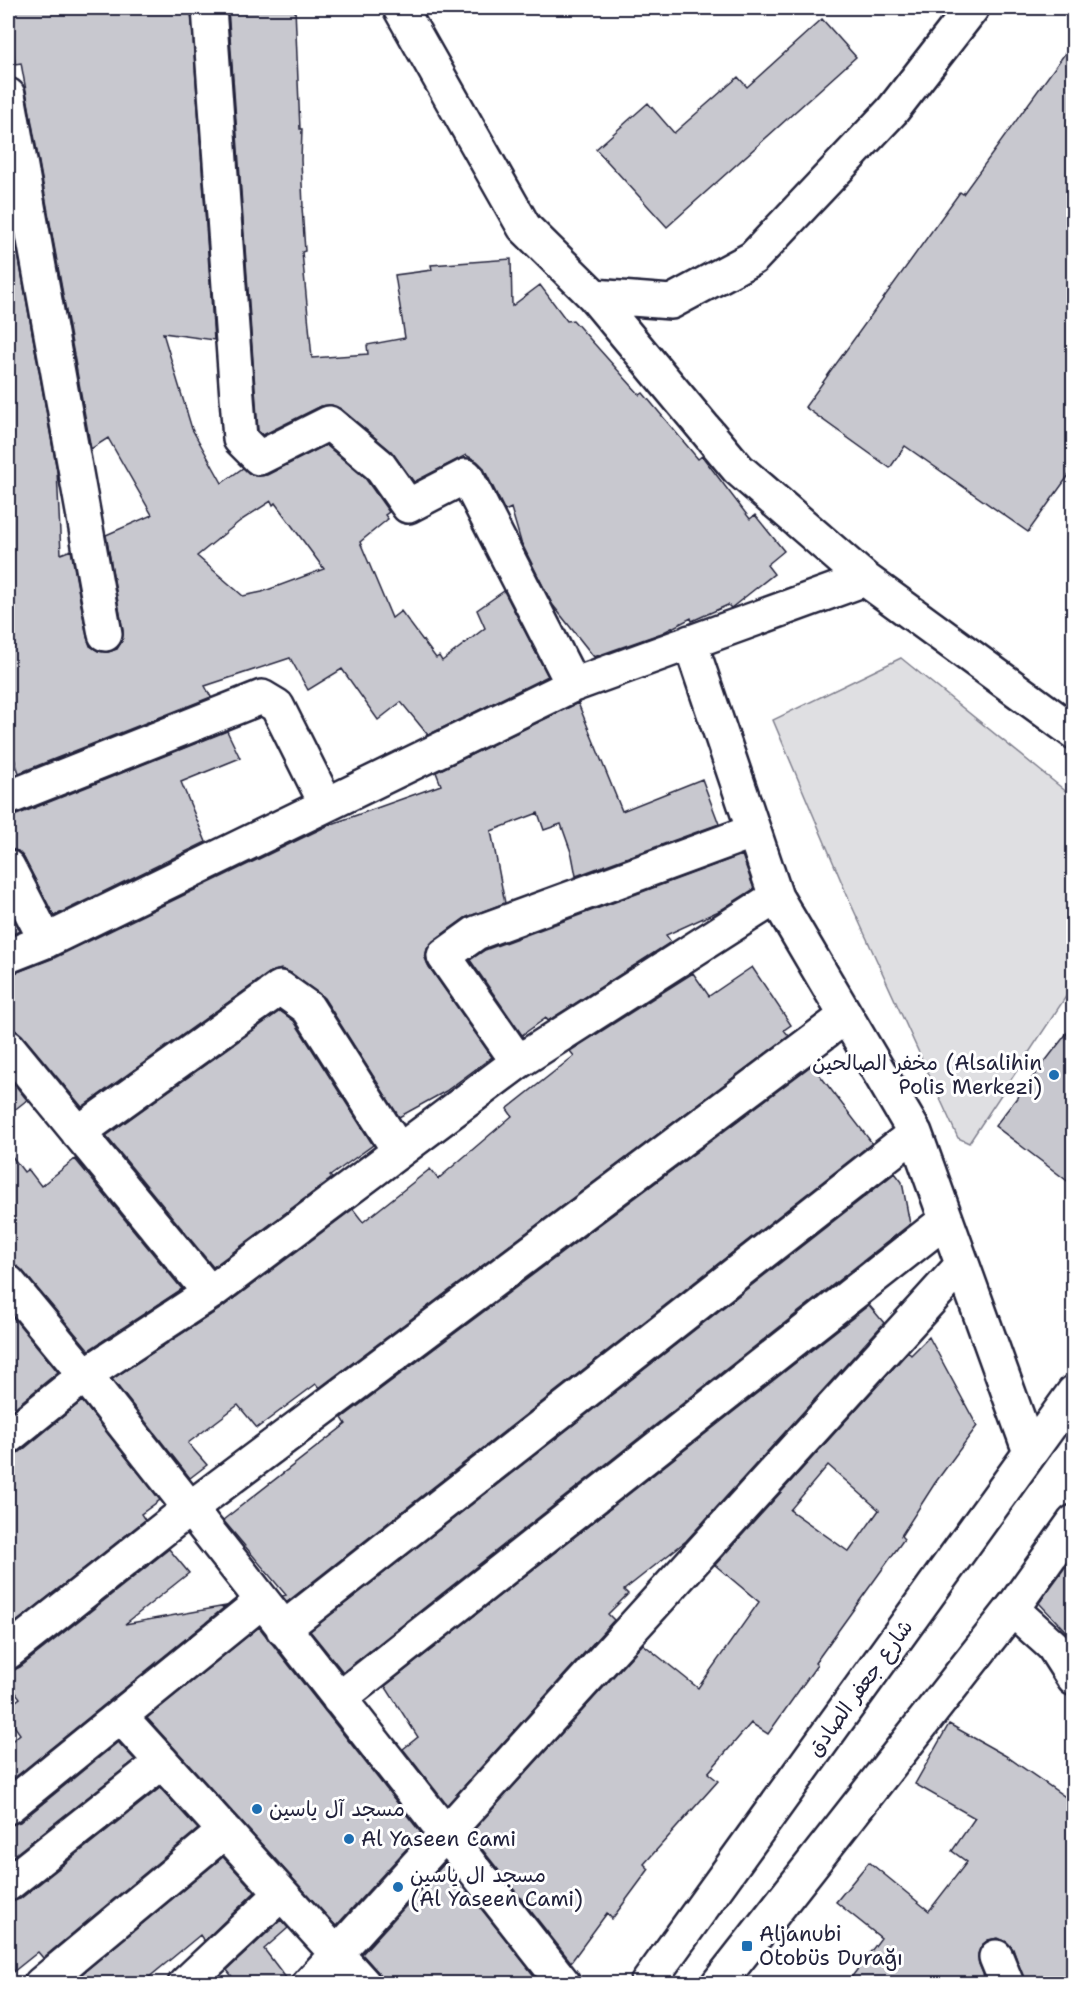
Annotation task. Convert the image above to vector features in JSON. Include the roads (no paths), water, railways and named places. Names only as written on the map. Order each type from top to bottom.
[{"type":"street","points":[[209,8],[240,439],[259,458],[329,423],[379,465],[408,506],[466,476],[573,685]]},
{"type":"street","points":[[400,8],[524,227],[594,296],[738,469],[864,579],[1074,732]]},
{"type":"street","points":[[594,296],[671,302],[753,258],[892,111],[972,8]]},
{"type":"street","points":[[8,95],[105,634]]},
{"type":"street","points":[[8,956],[46,941],[573,685],[864,579]]},
{"type":"street","points":[[690,642],[776,897],[915,1133],[1030,1452]]},
{"type":"street","points":[[8,798],[262,697],[277,706],[326,804]]},
{"type":"street","points":[[518,1062],[444,956],[476,933],[754,831]]},
{"type":"street","points":[[8,867],[46,941]]},
{"type":"street","points":[[8,1437],[85,1375],[210,1293],[518,1062],[776,897]]},
{"type":"street","points":[[78,1133],[280,988],[308,1008],[399,1151]]},
{"type":"street","points":[[8,1652],[189,1509],[846,1016]]},
{"type":"street","points":[[8,1047],[210,1293]]},
{"type":"street","points":[[284,1629],[915,1133]]},
{"type":"street","points":[[339,1699],[946,1220]]},
{"type":"street","points":[[309,1983],[962,1265]]},
{"type":"street","points":[[8,1282],[85,1375],[564,1983]]},
{"type":"street","name":"شارع جعفر الصادق","points":[[647,1983],[1074,1392]]},
{"type":"street","points":[[718,1983],[1012,1609],[1074,1522]]},
{"type":"street","points":[[8,1807],[262,1601]]},
{"type":"street","points":[[1012,1609],[1053,1646],[1073,1678]]},
{"type":"street","points":[[120,1716],[364,1983]]},
{"type":"street","points":[[8,1884],[162,1762]]},
{"type":"street","points":[[41,1983],[225,1831]]},
{"type":"street","points":[[185,1983],[281,1894]]},
{"type":"place","name":"مخفر الصالحين (Alsalihin Polis Merkezi)","points":[[1054,1075]]},
{"type":"place","name":"مسجد آل ياسين","points":[[257,1809]]},
{"type":"place","name":"Al Yaseen Cami","points":[[349,1839]]},
{"type":"place","name":"مسجد ال ياسين (Al Yaseen Cami)","points":[[398,1887]]},
{"type":"place","name":"Aljanubi Otobüs Durağı","points":[[747,1946]]}]
